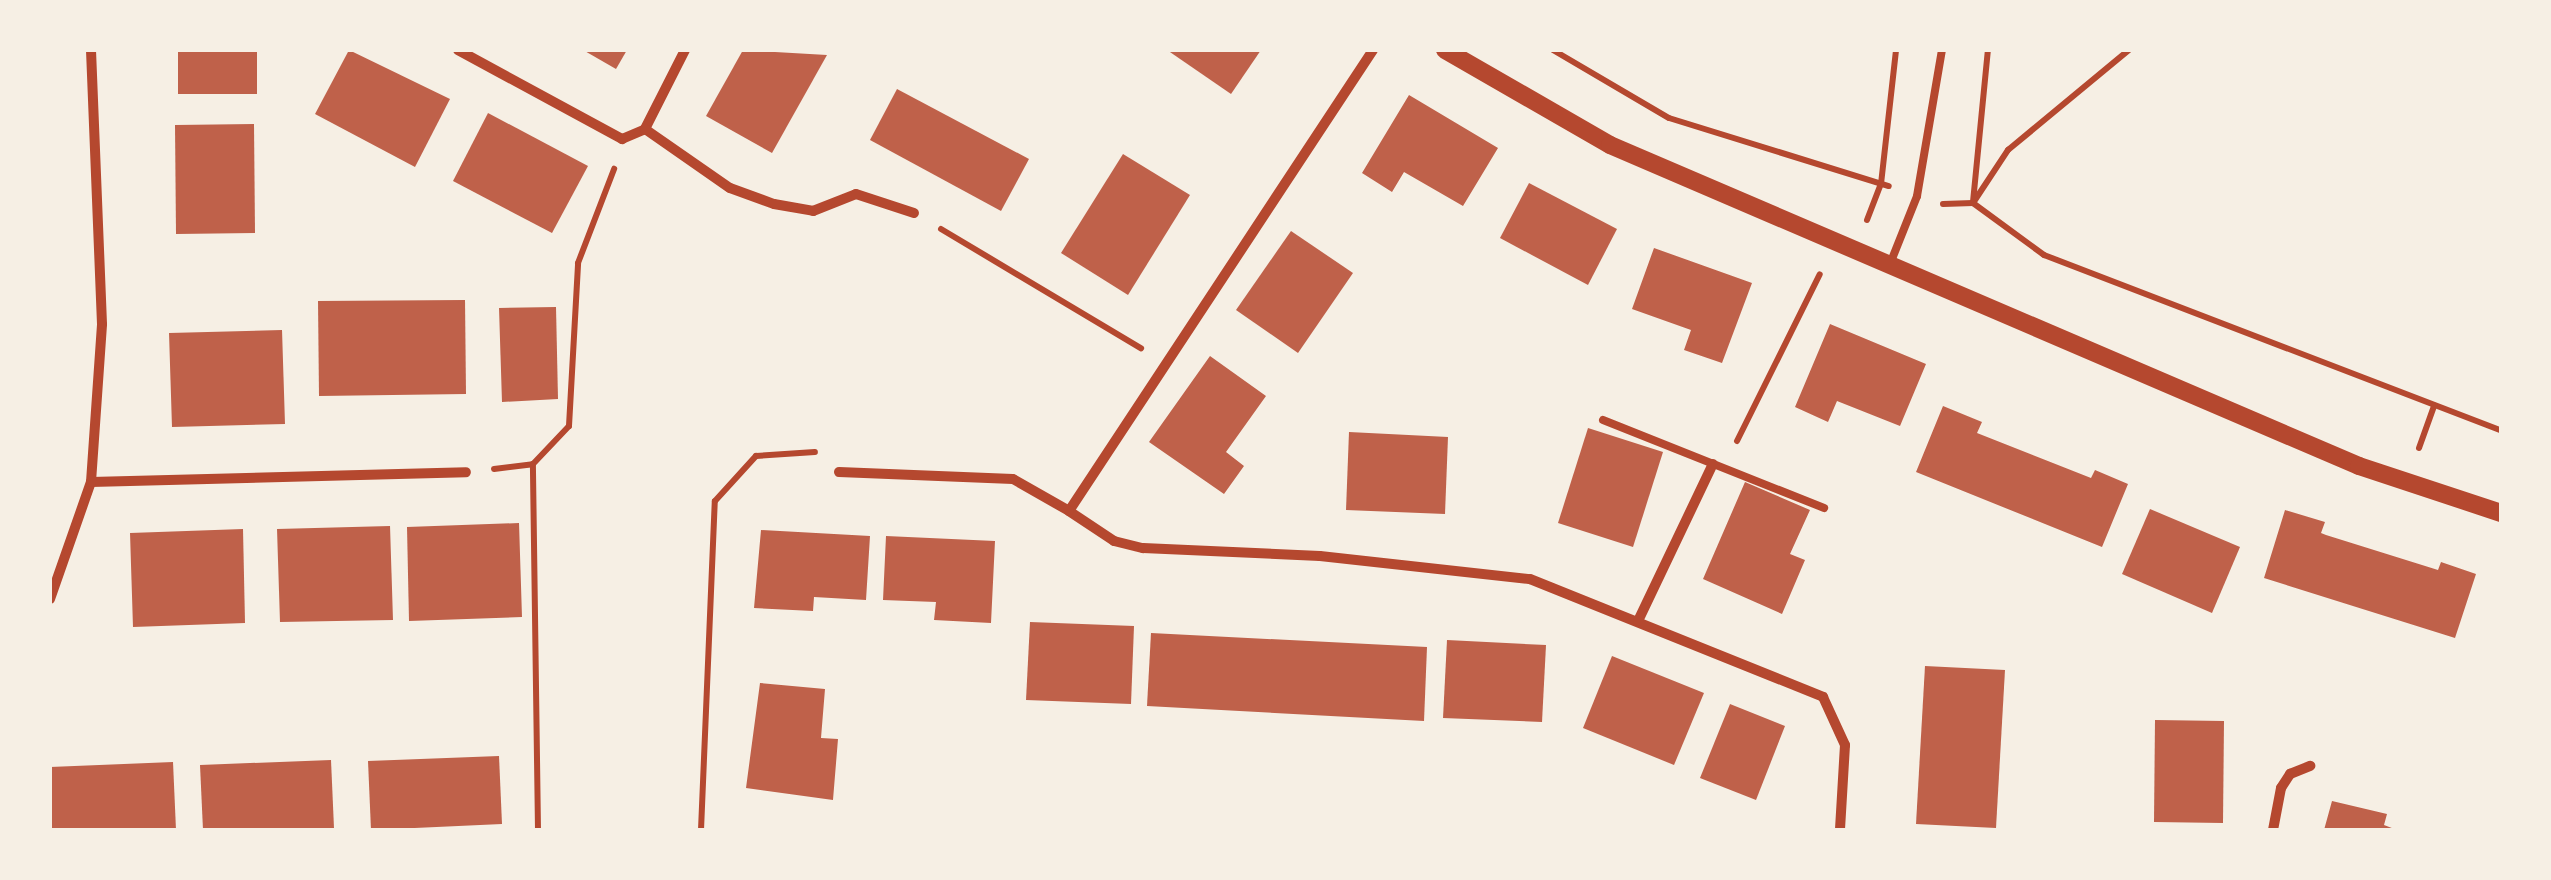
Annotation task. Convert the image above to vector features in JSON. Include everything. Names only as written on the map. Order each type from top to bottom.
[{"type":"street","points":[[50,599],[91,482],[102,324],[91,50]]},
{"type":"street","points":[[458,50],[622,139],[646,129],[685,50]]},
{"type":"street","points":[[1069,511],[1373,50]]},
{"type":"street","points":[[1445,50],[1610,145],[2358,466],[2501,514]]},
{"type":"street","points":[[646,129],[730,188],[774,204],[814,211],[856,194],[914,213]]},
{"type":"street","points":[[1638,621],[1713,464]]},
{"type":"street","points":[[91,482],[466,472]]},
{"type":"street","points":[[840,472],[1013,479],[1114,541],[1143,548],[1486,571],[1530,579],[1823,697],[1845,745],[1840,830]]},
{"type":"street","points":[[2273,830],[2281,788],[2290,774],[2310,766]]},
{"type":"lane","points":[[1890,264],[1916,196],[1942,50]]},
{"type":"lane","points":[[1604,420],[1824,508]]},
{"type":"path","points":[[1553,50],[1669,118],[1943,204],[1973,203],[2044,256],[2501,430]]},
{"type":"path","points":[[1856,250],[1881,184],[1896,50]]},
{"type":"path","points":[[1973,203],[1988,50]]},
{"type":"path","points":[[1973,203],[2008,150],[2129,50]]},
{"type":"path","points":[[538,830],[533,464],[569,426],[578,264],[622,139]]},
{"type":"path","points":[[914,213],[1164,362]]},
{"type":"path","points":[[1713,464],[1742,436],[1836,241]]},
{"type":"path","points":[[701,830],[714,501],[756,456],[812,450],[840,472]]},
{"type":"building","points":[[178,50],[257,50],[257,94],[178,94]]},
{"type":"building","points":[[349,50],[450,99],[415,167],[315,114]]},
{"type":"building","points":[[583,50],[627,50],[616,69]]},
{"type":"building","points":[[743,50],[827,55],[772,153],[706,116]]},
{"type":"building","points":[[1167,50],[1261,50],[1231,94]]},
{"type":"building","points":[[897,89],[1029,159],[1001,211],[870,140]]},
{"type":"building","points":[[1409,95],[1498,148],[1463,206],[1404,172],[1392,192],[1362,173]]},
{"type":"building","points":[[488,113],[588,166],[552,233],[453,181]]},
{"type":"building","points":[[254,124],[255,233],[176,234],[175,125]]},
{"type":"building","points":[[1123,154],[1190,195],[1128,295],[1061,253]]},
{"type":"building","points":[[1529,183],[1617,229],[1588,285],[1500,238]]},
{"type":"building","points":[[1291,231],[1353,273],[1298,353],[1236,310]]},
{"type":"building","points":[[1654,248],[1752,283],[1722,363],[1684,350],[1691,330],[1632,309]]},
{"type":"building","points":[[465,300],[466,394],[319,396],[318,301]]},
{"type":"building","points":[[556,307],[558,399],[502,402],[499,308]]},
{"type":"building","points":[[1830,324],[1926,364],[1900,426],[1837,401],[1828,422],[1795,407]]},
{"type":"building","points":[[282,330],[285,424],[172,427],[169,333]]},
{"type":"building","points":[[1210,356],[1266,396],[1226,452],[1244,466],[1224,494],[1149,442]]},
{"type":"building","points":[[1943,406],[1982,422],[1977,433],[2091,478],[2095,470],[2128,484],[2102,547],[1916,472]]},
{"type":"building","points":[[1588,428],[1663,452],[1633,547],[1558,523]]},
{"type":"building","points":[[1349,432],[1448,437],[1445,514],[1346,510]]},
{"type":"building","points":[[1745,482],[1810,510],[1790,554],[1805,560],[1782,614],[1703,579]]},
{"type":"building","points":[[2150,509],[2240,547],[2212,613],[2122,574]]},
{"type":"building","points":[[2285,510],[2325,522],[2321,533],[2326,535],[2438,570],[2441,562],[2476,574],[2455,638],[2264,578]]},
{"type":"building","points":[[519,523],[522,617],[409,621],[407,527]]},
{"type":"building","points":[[390,526],[393,620],[280,622],[277,529]]},
{"type":"building","points":[[243,529],[245,623],[133,627],[130,533]]},
{"type":"building","points":[[761,530],[870,536],[866,600],[814,597],[813,611],[754,608]]},
{"type":"building","points":[[886,536],[995,541],[991,623],[934,620],[936,602],[883,600]]},
{"type":"building","points":[[1030,622],[1134,626],[1131,704],[1026,700]]},
{"type":"building","points":[[1151,633],[1427,647],[1424,721],[1147,706]]},
{"type":"building","points":[[1447,640],[1546,645],[1542,722],[1443,718]]},
{"type":"building","points":[[1612,656],[1704,693],[1674,765],[1583,728]]},
{"type":"building","points":[[1925,666],[2005,670],[1996,828],[1916,824]]},
{"type":"building","points":[[760,683],[825,689],[821,738],[838,739],[833,800],[746,788]]},
{"type":"building","points":[[1730,704],[1785,726],[1756,800],[1700,778]]},
{"type":"building","points":[[2155,720],[2224,721],[2223,823],[2154,822]]},
{"type":"building","points":[[499,756],[502,824],[371,830],[368,761]]},
{"type":"building","points":[[331,760],[334,828],[203,830],[200,765]]},
{"type":"building","points":[[173,762],[176,830],[50,830],[50,767]]},
{"type":"building","points":[[2332,801],[2387,814],[2384,825],[2397,830],[2324,830]]}]
